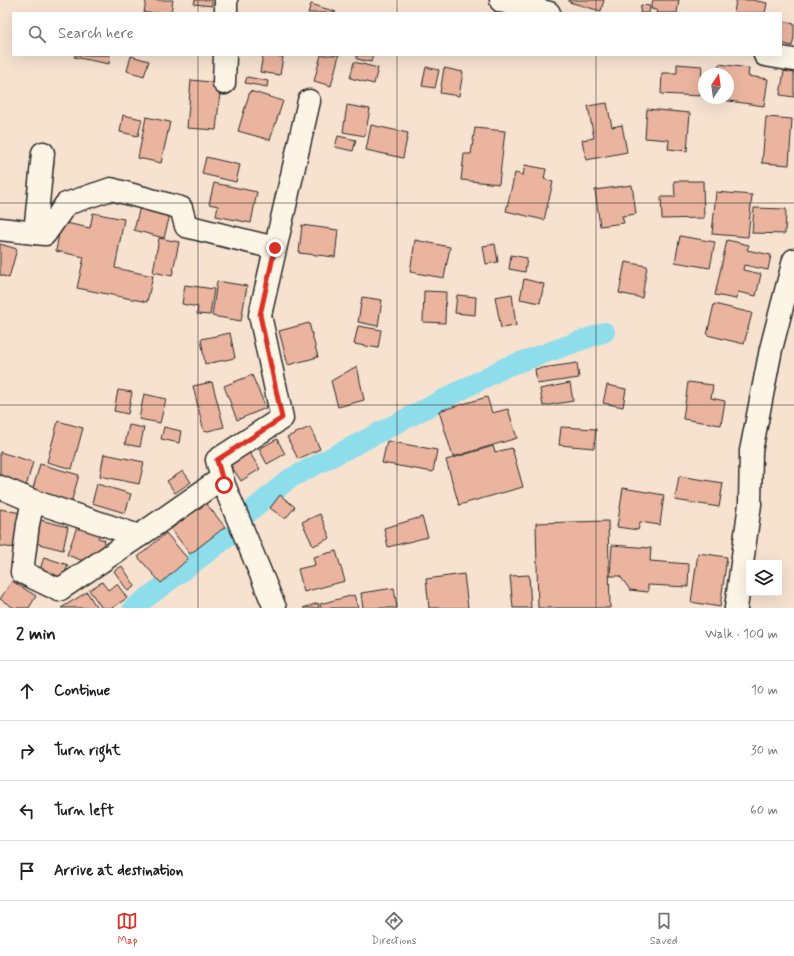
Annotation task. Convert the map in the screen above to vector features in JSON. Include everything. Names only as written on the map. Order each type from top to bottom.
[{"type":"street","points":[[226,0],[226,12]]},
{"type":"street","points":[[501,0],[545,12]]},
{"type":"street","points":[[224,83],[225,56]]},
{"type":"street","points":[[771,56],[794,60]]},
{"type":"street","points":[[275,608],[224,485],[217,460],[282,418],[260,315],[309,101]]},
{"type":"street","points":[[35,233],[43,153]]},
{"type":"street","points":[[0,229],[45,234],[66,204],[111,189],[181,208],[186,226],[275,248]]},
{"type":"street","points":[[736,608],[750,504],[751,452],[771,349],[794,260]]},
{"type":"street","points":[[33,501],[28,524],[22,572],[59,590],[222,478]]},
{"type":"street","points":[[0,487],[33,501],[139,536]]},
{"type":"building","points":[[146,0],[173,0],[171,12],[144,12]]},
{"type":"building","points":[[195,0],[212,0],[212,6],[194,4]]},
{"type":"building","points":[[569,0],[604,0],[601,11],[569,2]]},
{"type":"building","points":[[653,0],[679,0],[677,12],[656,12],[657,10],[651,9]]},
{"type":"building","points":[[736,0],[752,0],[767,3],[765,12],[734,12]]},
{"type":"building","points":[[311,4],[336,12],[308,12]]},
{"type":"building","points":[[641,5],[650,6],[649,12],[640,12]]},
{"type":"building","points":[[782,21],[794,24],[792,46],[782,43]]},
{"type":"building","points":[[74,56],[110,56],[109,64]]},
{"type":"building","points":[[131,56],[149,61],[144,76],[127,71]]},
{"type":"building","points":[[263,56],[283,57],[280,75],[260,72]]},
{"type":"building","points":[[321,56],[339,56],[331,86],[314,81]]},
{"type":"building","points":[[357,56],[373,56],[371,62],[357,59]]},
{"type":"building","points":[[354,62],[378,68],[374,84],[350,78]]},
{"type":"building","points":[[677,64],[702,66],[702,68],[698,68],[698,96],[661,94],[662,73],[677,73]]},
{"type":"building","points":[[719,64],[749,68],[748,76],[768,79],[764,106],[734,102],[734,68],[719,68]]},
{"type":"building","points":[[426,67],[439,70],[435,88],[422,86]]},
{"type":"building","points":[[444,68],[463,72],[459,96],[440,93]]},
{"type":"building","points":[[784,71],[794,73],[794,97],[780,95]]},
{"type":"building","points":[[247,77],[268,81],[267,87],[245,83]]},
{"type":"building","points":[[191,80],[221,83],[216,130],[187,128]]},
{"type":"building","points":[[250,91],[283,101],[270,140],[238,131]]},
{"type":"building","points":[[607,103],[612,127],[622,125],[627,152],[586,160],[582,140],[594,138],[588,106]]},
{"type":"building","points":[[347,105],[370,109],[365,136],[343,132]]},
{"type":"building","points":[[647,109],[690,113],[687,151],[668,149],[669,140],[645,138]]},
{"type":"building","points":[[123,115],[142,119],[138,136],[120,132]]},
{"type":"building","points":[[146,117],[170,122],[161,163],[138,158]]},
{"type":"building","points":[[766,117],[792,119],[789,165],[762,163]]},
{"type":"building","points":[[371,125],[408,133],[403,158],[366,150]]},
{"type":"building","points":[[475,128],[505,131],[499,184],[461,180],[464,154],[471,154]]},
{"type":"building","points":[[338,136],[356,140],[353,151],[335,147]]},
{"type":"building","points":[[206,157],[240,165],[236,182],[202,174]]},
{"type":"building","points":[[525,165],[546,169],[544,179],[553,182],[544,220],[506,211],[515,173],[523,175]]},
{"type":"building","points":[[674,181],[703,181],[704,218],[662,219],[661,197],[675,197]]},
{"type":"building","points":[[214,183],[257,192],[251,223],[216,216],[218,206],[209,204]]},
{"type":"building","points":[[632,185],[636,214],[622,216],[624,223],[600,226],[595,190]]},
{"type":"building","points":[[716,192],[752,195],[748,237],[712,234]]},
{"type":"building","points":[[142,199],[172,207],[164,238],[134,230]]},
{"type":"building","points":[[754,208],[786,209],[785,234],[752,233]]},
{"type":"building","points":[[93,213],[124,219],[115,268],[153,276],[147,302],[77,288],[84,257],[56,251],[61,222],[90,228]]},
{"type":"building","points":[[302,225],[338,230],[335,257],[299,253]]},
{"type":"building","points":[[680,236],[715,242],[710,268],[675,262]]},
{"type":"building","points":[[159,238],[179,242],[172,276],[153,272]]},
{"type":"building","points":[[415,240],[450,247],[444,278],[410,272]]},
{"type":"building","points":[[727,240],[749,245],[747,250],[771,255],[768,270],[744,265],[743,270],[761,274],[756,296],[738,292],[736,299],[715,295]]},
{"type":"building","points":[[0,244],[17,249],[9,278],[0,275]]},
{"type":"building","points":[[495,244],[498,262],[486,264],[483,246]]},
{"type":"building","points":[[511,255],[527,258],[525,272],[509,269]]},
{"type":"building","points":[[625,262],[647,266],[642,298],[619,293]]},
{"type":"building","points":[[524,279],[544,284],[540,303],[520,299]]},
{"type":"building","points":[[217,281],[247,286],[241,321],[212,316]]},
{"type":"building","points":[[185,285],[214,289],[210,315],[197,314],[198,307],[182,304]]},
{"type":"building","points":[[424,291],[446,292],[445,323],[423,322]]},
{"type":"building","points":[[512,294],[516,326],[501,328],[495,297]]},
{"type":"building","points":[[457,295],[476,297],[475,315],[455,313]]},
{"type":"building","points":[[362,297],[382,300],[378,326],[358,322]]},
{"type":"building","points":[[714,304],[752,313],[744,344],[707,335]]},
{"type":"building","points":[[309,323],[318,357],[288,365],[279,331]]},
{"type":"building","points":[[358,326],[381,330],[378,348],[354,344]]},
{"type":"building","points":[[230,333],[235,358],[205,364],[201,339]]},
{"type":"building","points":[[577,363],[579,378],[537,384],[535,369]]},
{"type":"building","points":[[357,366],[364,400],[338,407],[331,381]]},
{"type":"building","points":[[252,375],[266,408],[237,420],[224,386]]},
{"type":"building","points":[[212,382],[224,427],[204,432],[193,386]]},
{"type":"building","points":[[688,382],[713,385],[711,398],[725,401],[721,425],[683,419]]},
{"type":"building","points":[[570,383],[573,401],[543,406],[540,389]]},
{"type":"building","points":[[607,385],[626,389],[623,407],[603,403]]},
{"type":"building","points":[[118,390],[132,392],[128,414],[114,411]]},
{"type":"building","points":[[144,394],[166,399],[160,423],[139,419]]},
{"type":"building","points":[[487,397],[492,413],[508,409],[517,438],[453,457],[439,411]]},
{"type":"building","points":[[58,421],[83,428],[72,469],[47,462]]},
{"type":"building","points":[[129,425],[144,428],[140,447],[125,444]]},
{"type":"building","points":[[164,427],[181,431],[179,443],[161,439]]},
{"type":"building","points":[[310,427],[320,449],[298,459],[287,437]]},
{"type":"building","points":[[561,427],[596,429],[594,448],[559,445]]},
{"type":"building","points":[[277,439],[285,454],[267,464],[259,449]]},
{"type":"building","points":[[387,441],[437,450],[433,472],[382,463]]},
{"type":"building","points":[[493,446],[495,452],[512,448],[523,487],[459,505],[446,460]]},
{"type":"building","points":[[0,452],[33,462],[25,490],[0,482]]},
{"type":"building","points":[[249,452],[260,469],[241,481],[230,464]]},
{"type":"building","points":[[104,454],[144,462],[139,484],[100,476]]},
{"type":"building","points":[[40,464],[79,475],[71,503],[32,492]]},
{"type":"building","points":[[183,471],[191,482],[175,493],[167,481]]},
{"type":"building","points":[[679,476],[723,483],[719,507],[675,500]]},
{"type":"building","points":[[97,484],[131,494],[125,513],[92,503]]},
{"type":"building","points":[[623,488],[664,495],[660,525],[640,522],[638,530],[617,527]]},
{"type":"building","points":[[280,495],[295,507],[285,519],[270,508]]},
{"type":"building","points":[[205,502],[225,527],[190,554],[171,529]]},
{"type":"building","points":[[0,509],[21,513],[14,548],[0,546]]},
{"type":"building","points":[[320,514],[330,538],[313,546],[302,522]]},
{"type":"building","points":[[422,517],[428,537],[388,547],[384,528]]},
{"type":"building","points":[[36,519],[68,527],[63,550],[31,542]]},
{"type":"building","points":[[608,521],[610,608],[538,608],[536,523]]},
{"type":"building","points":[[78,524],[100,532],[98,538],[105,540],[99,559],[89,563],[67,555]]},
{"type":"building","points":[[166,533],[188,559],[161,583],[138,557]]},
{"type":"building","points":[[612,545],[651,548],[650,561],[689,564],[688,587],[648,585],[648,592],[630,590],[620,576],[610,576]]},
{"type":"building","points":[[336,551],[345,581],[304,592],[298,569],[315,565],[313,557]]},
{"type":"building","points":[[698,553],[727,557],[720,607],[691,602]]},
{"type":"building","points":[[44,557],[68,565],[61,584],[38,576]]},
{"type":"building","points":[[122,566],[135,586],[128,591],[114,571]]},
{"type":"building","points":[[464,574],[468,608],[429,608],[426,579]]},
{"type":"building","points":[[529,575],[531,608],[513,608],[510,576]]},
{"type":"building","points":[[12,581],[36,596],[29,608],[14,608],[0,599]]},
{"type":"building","points":[[102,582],[108,590],[117,584],[127,598],[112,608],[102,608],[89,590]]},
{"type":"building","points":[[394,588],[397,608],[363,608],[361,593]]},
{"type":"building","points":[[87,592],[97,608],[61,608]]},
{"type":"building","points":[[354,595],[358,608],[321,608],[320,604]]},
{"type":"building","points":[[318,603],[319,608],[303,608]]},
{"type":"waterway","points":[[246,515],[289,479],[506,367],[605,332]]},
{"type":"waterway","points":[[133,608],[234,533]]},
{"type":"route","points":[[224,485],[217,460],[282,418],[260,315],[275,248]]}]
